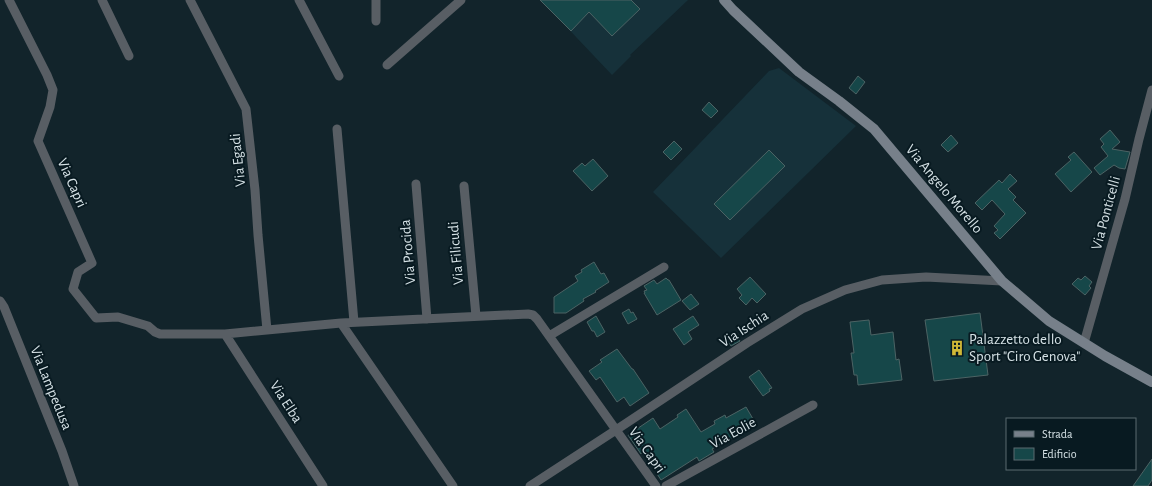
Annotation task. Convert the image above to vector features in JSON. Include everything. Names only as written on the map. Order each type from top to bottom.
[{"type":"street","name":"Via Capri","points":[[9,0],[53,90],[50,107],[38,141],[92,263],[78,272],[73,288],[96,318],[118,316],[148,326],[160,334],[225,334]]},
{"type":"street","points":[[102,0],[128,56]]},
{"type":"street","name":"Via Egadi","points":[[190,0],[246,109],[255,190],[267,330]]},
{"type":"street","points":[[299,0],[339,76]]},
{"type":"street","points":[[376,0],[376,21]]},
{"type":"street","points":[[387,65],[461,0]]},
{"type":"street","name":"Via Angelo Morello","points":[[724,0],[732,10],[799,72],[836,98],[874,129],[1002,281],[1049,321],[1152,382]]},
{"type":"street","name":"Via Ponticelli","points":[[1084,343],[1125,199],[1152,90]]},
{"type":"street","points":[[337,129],[354,322]]},
{"type":"street","name":"Via Procida","points":[[416,184],[427,319]]},
{"type":"street","name":"Via Filicudi","points":[[464,186],[476,316]]},
{"type":"street","points":[[549,336],[664,267]]},
{"type":"street","name":"Via Ischia","points":[[530,486],[747,343],[802,309],[845,290],[882,280],[926,276],[1002,281]]},
{"type":"street","name":"Via Lampedusa","points":[[0,301],[4,307],[37,389],[74,486]]},
{"type":"street","name":"Via Capri","points":[[476,316],[533,315],[656,486]]},
{"type":"street","points":[[225,334],[354,322],[476,316]]},
{"type":"street","points":[[341,323],[453,486]]},
{"type":"street","name":"Via Elba","points":[[225,334],[323,486]]},
{"type":"street","name":"Via Eolie","points":[[666,486],[813,404]]},
{"type":"shaded area","points":[[541,0],[688,0],[630,55],[631,56],[612,75]]},
{"type":"shaded area","points":[[779,68],[856,126],[721,258],[653,192],[769,71]]},
{"type":"building","points":[[540,0],[631,0],[640,9],[612,36],[589,12],[571,31]]},
{"type":"building","points":[[858,76],[865,82],[856,94],[849,88]]},
{"type":"building","points":[[709,102],[718,111],[711,118],[702,110]]},
{"type":"building","points":[[1110,130],[1120,142],[1112,149],[1130,152],[1125,169],[1114,165],[1100,175],[1094,168],[1108,156],[1101,147],[1104,144],[1100,139]]},
{"type":"building","points":[[951,135],[958,143],[948,152],[941,145]]},
{"type":"building","points":[[674,141],[682,149],[671,160],[663,152]]},
{"type":"building","points":[[769,150],[785,166],[730,220],[714,204]]},
{"type":"building","points":[[1074,152],[1092,172],[1071,192],[1055,174],[1071,160],[1068,157]]},
{"type":"building","points":[[593,159],[608,176],[592,191],[573,171],[582,163],[585,166]]},
{"type":"building","points":[[1010,174],[1017,181],[1008,189],[1016,197],[1013,200],[1026,213],[1000,239],[994,233],[998,230],[994,226],[1005,214],[992,200],[982,210],[975,203],[999,180],[1002,183]]},
{"type":"building","points":[[594,262],[601,274],[604,273],[609,282],[595,291],[596,292],[583,299],[584,301],[566,313],[554,313],[554,297],[578,281],[575,276],[582,272],[581,270]]},
{"type":"building","points":[[1085,276],[1092,282],[1089,286],[1091,288],[1085,295],[1072,284],[1078,278],[1081,280]]},
{"type":"building","points":[[750,277],[766,294],[757,303],[752,298],[746,305],[739,298],[742,295],[737,289]]},
{"type":"building","points":[[666,278],[669,280],[681,300],[657,315],[644,293],[644,291],[647,290],[644,286],[654,280],[657,284]]},
{"type":"building","points":[[691,294],[699,304],[690,310],[682,301]]},
{"type":"building","points":[[629,309],[631,313],[633,312],[637,319],[628,324],[622,313]]},
{"type":"building","name":"Palazzetto dello Sport \"Ciro Genova\"","points":[[980,313],[988,375],[934,381],[925,320]]},
{"type":"building","points":[[596,316],[605,332],[597,337],[587,322]]},
{"type":"building","points":[[693,316],[699,325],[688,332],[692,339],[684,345],[673,329]]},
{"type":"building","points":[[869,320],[871,335],[893,332],[896,360],[899,359],[902,380],[858,385],[857,375],[854,375],[851,353],[854,353],[850,322]]},
{"type":"building","points":[[735,334],[740,341],[731,346],[727,340]]},
{"type":"building","points":[[617,349],[649,393],[630,406],[624,397],[617,402],[600,377],[596,380],[589,371],[602,362],[600,360]]},
{"type":"building","points":[[759,370],[772,388],[769,389],[770,391],[763,396],[749,377]]},
{"type":"building","points":[[746,407],[756,424],[712,449],[714,452],[699,461],[697,457],[661,480],[643,452],[641,454],[628,435],[653,418],[660,429],[678,417],[677,415],[686,409],[701,432],[715,424],[714,421],[725,415],[726,418]]},
{"type":"building","points":[[1152,459],[1152,480],[1148,486],[1133,486]]},
{"type":"place","name":"Palazzetto dello Sport \"Ciro Genova\"","points":[[957,348]]}]
